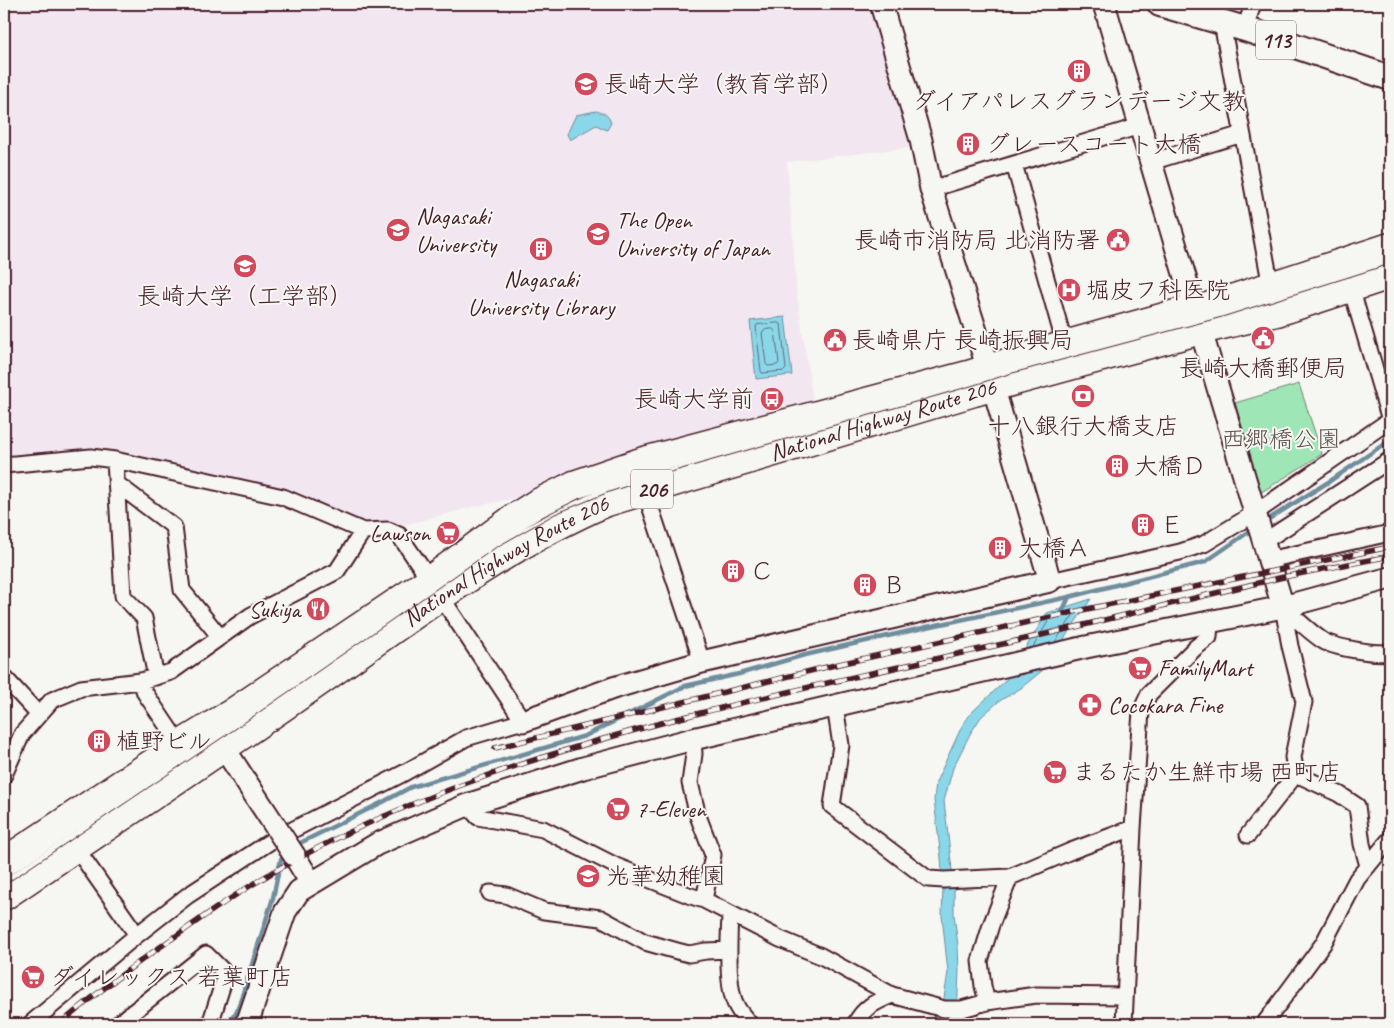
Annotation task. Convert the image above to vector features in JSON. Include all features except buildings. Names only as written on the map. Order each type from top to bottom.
[{"type":"highway","name":"National Highway Route 206","points":[[4,862],[180,745],[436,588],[571,518],[607,502],[990,378],[1065,345],[1179,313],[1198,321],[1271,287],[1390,247]]},
{"type":"highway","name":"National Highway Route 206","points":[[4,896],[224,748],[436,588],[517,516],[574,484],[644,461],[990,378],[1198,321],[1277,312],[1390,276]]},
{"type":"main road","name":"113","points":[[1160,4],[1245,29],[1390,78]]},
{"type":"street","points":[[881,4],[920,140],[931,189],[990,378],[1050,582]]},
{"type":"street","points":[[1104,4],[1283,607],[1290,646],[1304,702],[1293,757],[1296,774],[1248,835]]},
{"type":"street","points":[[1245,29],[1252,4]]},
{"type":"street","points":[[1222,22],[1271,287]]},
{"type":"street","points":[[931,189],[1140,126]]},
{"type":"street","points":[[1151,162],[1242,134]]},
{"type":"street","points":[[1014,164],[1065,345]]},
{"type":"street","points":[[30,1024],[187,896],[271,841],[466,738],[523,721],[612,688],[702,662],[1180,552],[1204,544],[1255,514],[1390,420],[1351,288]]},
{"type":"street","points":[[4,465],[91,457],[115,460],[284,497],[363,531],[388,530],[399,535],[523,721]]},
{"type":"street","points":[[115,460],[122,596],[144,618],[156,677]]},
{"type":"street","points":[[1264,546],[1390,460]]},
{"type":"street","points":[[117,484],[174,527],[182,590],[220,637]]},
{"type":"street","points":[[645,491],[702,662]]},
{"type":"street","points":[[4,775],[22,734],[52,700],[81,688],[141,681],[171,672],[250,616],[337,571],[363,531]]},
{"type":"street","points":[[1264,546],[1390,532]]},
{"type":"street","points":[[248,1023],[286,912],[299,891],[377,844],[467,805],[583,768],[693,739],[1086,647],[1283,607],[1390,578]]},
{"type":"street","points":[[1283,607],[1325,642],[1381,654],[1390,652]]},
{"type":"street","points":[[1124,1024],[1133,828],[1141,711],[1148,694],[1195,648],[1209,637],[1210,622]]},
{"type":"street","points":[[4,677],[39,715]]},
{"type":"street","points":[[141,681],[145,693],[180,745]]},
{"type":"street","points":[[835,706],[841,745],[832,806],[928,879],[1010,877],[1071,850],[1133,828]]},
{"type":"street","points":[[693,739],[694,754],[690,784],[698,816],[713,856],[704,900]]},
{"type":"street","points":[[224,748],[311,883]]},
{"type":"street","points":[[1296,774],[1340,794],[1357,806],[1362,844],[1368,866]]},
{"type":"street","points":[[467,805],[478,817],[543,829],[616,866],[704,900],[780,939],[821,956],[892,994],[944,1009],[962,1009],[987,1002],[1036,995],[1125,996]]},
{"type":"street","points":[[1264,1024],[1323,944],[1357,879],[1390,840]]},
{"type":"street","points":[[76,848],[137,935]]},
{"type":"street","points":[[987,1002],[982,986],[980,961],[991,925],[1010,877]]},
{"type":"street","points":[[490,893],[506,895],[544,911],[601,918],[645,942],[677,952],[689,954],[729,950]]},
{"type":"street","points":[[730,914],[729,950],[732,995],[736,1006],[750,1024]]},
{"type":"street","points":[[118,1024],[206,954],[226,974],[212,1021],[208,1024]]},
{"type":"street","points":[[854,1024],[861,1013],[875,1002],[892,994]]},
{"type":"shaded area","name":"Nagasaki University","points":[[4,4],[873,4],[913,147],[787,162],[797,297],[813,402],[631,453],[525,496],[472,507],[401,526],[363,522],[282,491],[123,455],[4,462]]},
{"type":"green space","name":"西郷橋公園","points":[[1299,384],[1322,454],[1260,493],[1235,403]]},
{"type":"water","points":[[596,111],[603,113],[609,118],[611,123],[607,130],[596,125],[570,140],[567,134],[576,115]]},
{"type":"water","points":[[785,317],[792,375],[756,379],[750,321]]},
{"type":"water","points":[[1091,599],[1043,670],[1021,688],[998,702],[981,717],[953,768],[944,801],[954,887],[954,914],[958,946],[957,1014],[954,1024],[940,1024],[948,972],[942,916],[941,858],[934,800],[936,782],[962,726],[971,713],[1006,680],[1047,613]]},
{"type":"waterway","points":[[1264,522],[1330,481],[1390,440]]},
{"type":"waterway","points":[[295,847],[411,787],[585,736],[685,686],[739,674],[801,656],[1069,597],[1205,562],[1253,529]]},
{"type":"waterway","points":[[1062,612],[1069,597]]},
{"type":"waterway","points":[[224,1024],[237,1012],[273,898],[281,859],[287,854]]},
{"type":"tram line","points":[[4,885],[238,727],[495,548],[555,514],[609,492],[657,476],[1009,374],[1222,317],[1390,264]]},
{"type":"railway","points":[[495,748],[839,664],[1087,609],[1390,547]]},
{"type":"railway","points":[[60,1024],[153,952],[226,901],[267,876],[341,836],[388,814],[485,776],[634,730],[684,717],[834,681],[1021,640],[1271,580],[1390,556]]},
{"type":"place","name":"ダイアパレスグランデージ文教","points":[[1079,71]]},
{"type":"place","name":"長崎大学（教育学部）","points":[[586,84]]},
{"type":"place","name":"グレースコート大橋","points":[[968,144]]},
{"type":"place","name":"Nagasaki University","points":[[398,230]]},
{"type":"place","name":"The Open University of Japan","points":[[598,234]]},
{"type":"place","name":"長崎市消防局 北消防署","points":[[1118,240]]},
{"type":"place","name":"Nagasaki University Library","points":[[541,249]]},
{"type":"place","name":"長崎大学（工学部）","points":[[245,266]]},
{"type":"place","name":"堀皮フ科医院","points":[[1069,290]]},
{"type":"place","name":"長崎大橋郵便局","points":[[1263,338]]},
{"type":"place","name":"長崎県庁 長崎振興局","points":[[835,340]]},
{"type":"place","name":"十八銀行大橋支店","points":[[1083,396]]},
{"type":"place","name":"長崎大学前","points":[[772,399]]},
{"type":"place","name":"大橋Ｄ","points":[[1117,466]]},
{"type":"place","name":"Ｅ","points":[[1143,525]]},
{"type":"place","name":"Lawson","points":[[448,533]]},
{"type":"place","name":"大橋Ａ","points":[[1000,548]]},
{"type":"place","name":"Ｃ","points":[[733,571]]},
{"type":"place","name":"Ｂ","points":[[865,585]]},
{"type":"place","name":"Sukiya","points":[[318,609]]},
{"type":"place","name":"FamilyMart","points":[[1140,668]]},
{"type":"place","name":"Cocokara Fine","points":[[1090,705]]},
{"type":"place","name":"植野ビル","points":[[99,741]]},
{"type":"place","name":"まるたか生鮮市場 西町店","points":[[1055,772]]},
{"type":"place","name":"7-Eleven","points":[[618,809]]},
{"type":"place","name":"光華幼稚園","points":[[588,876]]},
{"type":"place","name":"ダイレックス 若葉町店","points":[[33,977]]}]
